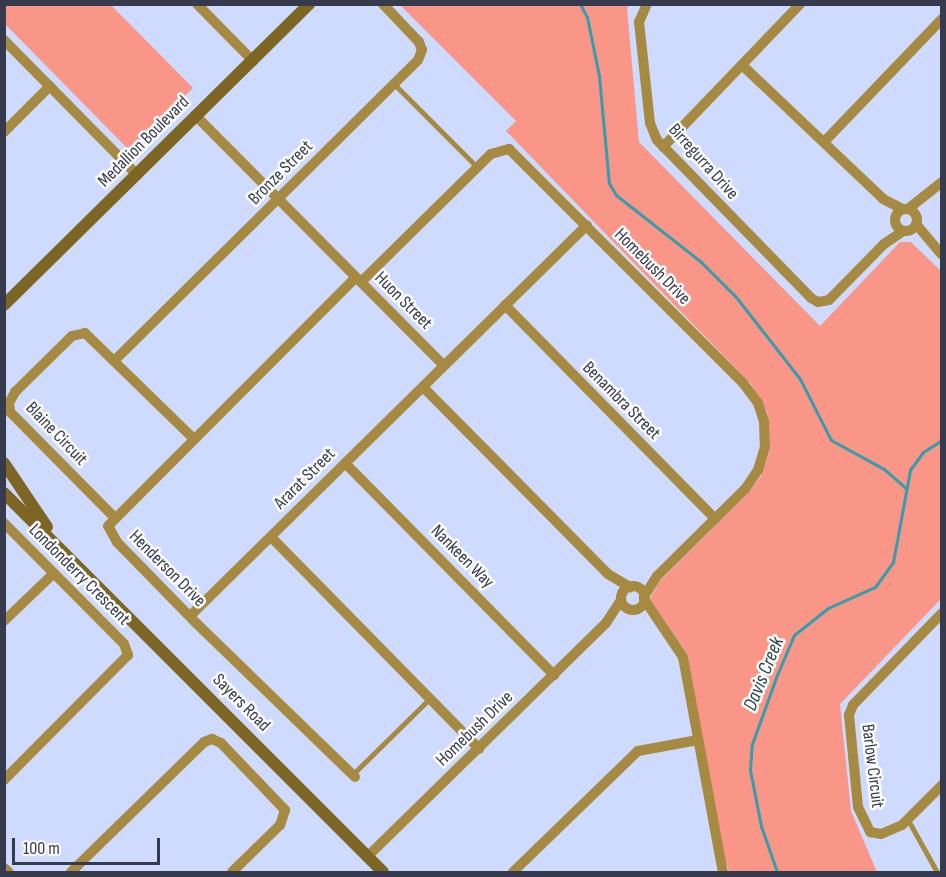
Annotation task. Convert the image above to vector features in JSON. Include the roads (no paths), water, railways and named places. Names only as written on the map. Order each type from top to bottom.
[{"type":"street","points":[[197,4],[253,61]]},
{"type":"street","name":"Medallion Boulevard","points":[[4,305],[309,4]]},
{"type":"street","name":"Bronze Street","points":[[116,359],[418,60],[422,50],[416,38],[383,4]]},
{"type":"street","name":"Birregurra Drive","points":[[647,4],[639,22],[650,123],[663,147],[811,298],[822,302],[832,297],[900,226]]},
{"type":"street","points":[[663,147],[800,4]]},
{"type":"street","points":[[824,142],[942,19]]},
{"type":"street","points":[[4,40],[137,175]]},
{"type":"street","points":[[742,65],[883,199],[900,226],[929,243],[942,255]]},
{"type":"street","points":[[4,132],[50,86]]},
{"type":"street","name":"Huon Street","points":[[196,116],[444,366]]},
{"type":"street","name":"Homebush Drive","points":[[358,280],[496,151],[513,151],[743,383],[758,403],[765,432],[761,462],[750,483],[657,576],[644,598],[633,610],[606,623]]},
{"type":"street","points":[[900,226],[942,182]]},
{"type":"street","points":[[883,199],[911,215],[929,243]]},
{"type":"street","points":[[900,226],[911,215]]},
{"type":"street","points":[[444,366],[587,225]]},
{"type":"street","name":"Henderson Drive","points":[[354,775],[190,616],[111,536],[108,526],[114,517],[358,280]]},
{"type":"street","name":"Benambra Street","points":[[505,306],[715,519]]},
{"type":"street","name":"Blaine Circuit","points":[[114,517],[8,406],[15,392],[76,334],[92,336],[194,439]]},
{"type":"street","name":"Ararat Street","points":[[190,616],[444,366]]},
{"type":"street","points":[[423,387],[608,574],[621,598],[633,610],[658,623]]},
{"type":"street","name":"Sayers Road","points":[[4,463],[73,558]]},
{"type":"street","name":"Nankeen Way","points":[[345,463],[554,675]]},
{"type":"street","name":"Sayers Road","points":[[4,493],[73,558],[383,873]]},
{"type":"street","name":"Londonderry Crescent","points":[[4,523],[126,646],[128,657],[4,780]]},
{"type":"street","points":[[271,537],[479,748]]},
{"type":"street","points":[[4,621],[54,573]]},
{"type":"street","points":[[608,574],[632,587],[644,598],[658,623],[684,657],[720,872]]},
{"type":"street","name":"Homebush Drive","points":[[367,856],[606,623],[621,598],[632,587],[657,576]]},
{"type":"street","name":"Barlow Circuit","points":[[942,614],[849,711],[857,801],[866,827],[881,834],[908,820],[942,785]]},
{"type":"street","points":[[71,873],[204,742],[212,739],[221,743],[285,810],[280,825],[232,873]]},
{"type":"street","points":[[513,873],[638,751],[698,740]]},
{"type":"street","points":[[4,868],[9,873]]},
{"type":"lane","points":[[394,84],[477,167]]},
{"type":"lane","points":[[354,775],[430,698]]},
{"type":"lane","points":[[908,820],[937,873]]},
{"type":"waterway","points":[[580,4],[587,17],[599,76],[609,183],[616,195],[701,262],[736,297],[800,379],[831,440],[884,469],[906,488]]},
{"type":"waterway","name":"Davis Creek","points":[[777,872],[761,826],[750,770],[752,744],[777,675],[794,635],[828,608],[875,587],[893,562],[910,470],[923,452],[942,440]]}]
